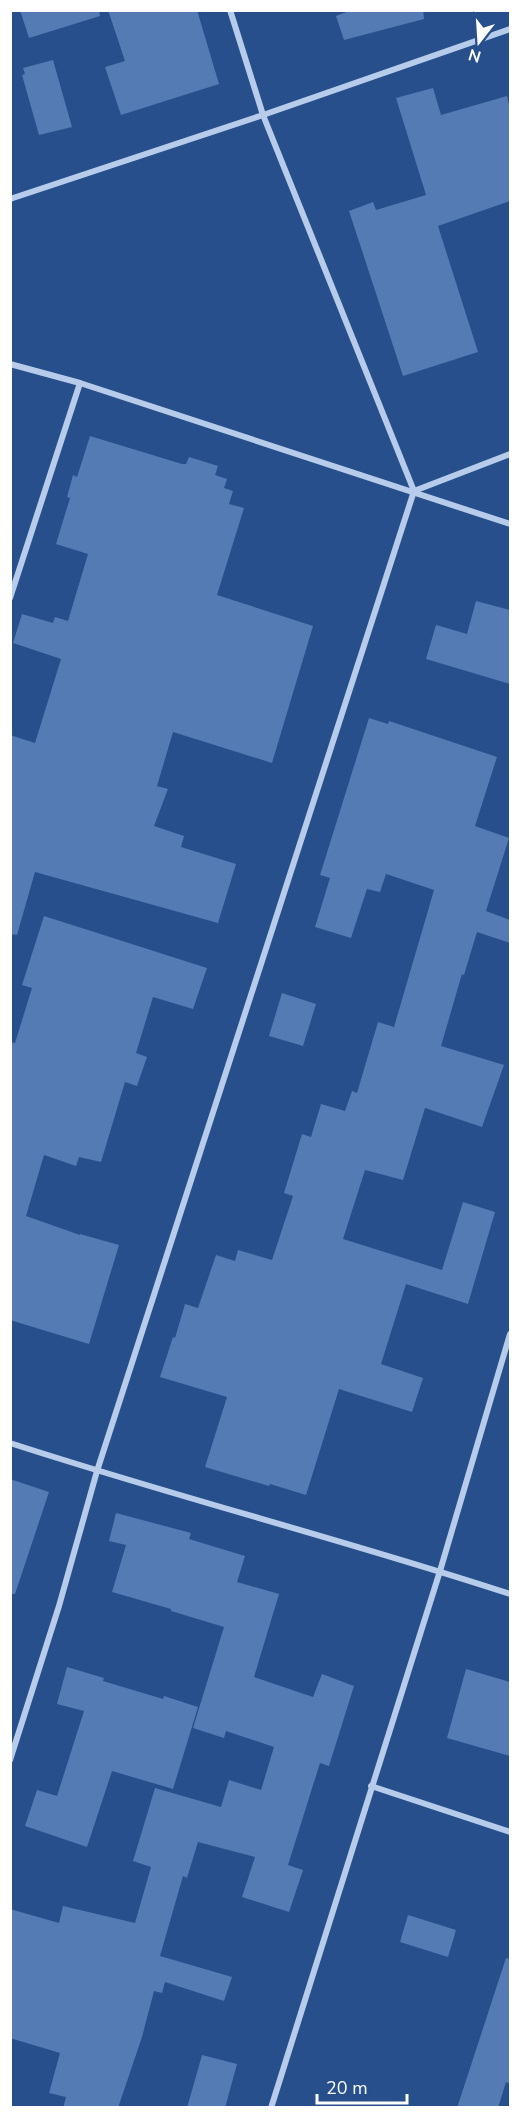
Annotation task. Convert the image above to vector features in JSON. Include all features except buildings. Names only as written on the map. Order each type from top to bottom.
[{"type":"street","points":[[10,1760],[59,1606],[97,1471],[414,491],[263,115],[230,10]]},
{"type":"street","points":[[10,199],[263,115],[510,29]]},
{"type":"street","points":[[10,364],[80,383],[510,524]]},
{"type":"street","points":[[10,598],[80,383]]},
{"type":"street","points":[[414,491],[510,454]]},
{"type":"street","points":[[271,2108],[440,1571],[510,1334]]},
{"type":"street","points":[[10,1443],[510,1594]]},
{"type":"street","points":[[371,1786],[510,1832]]}]
